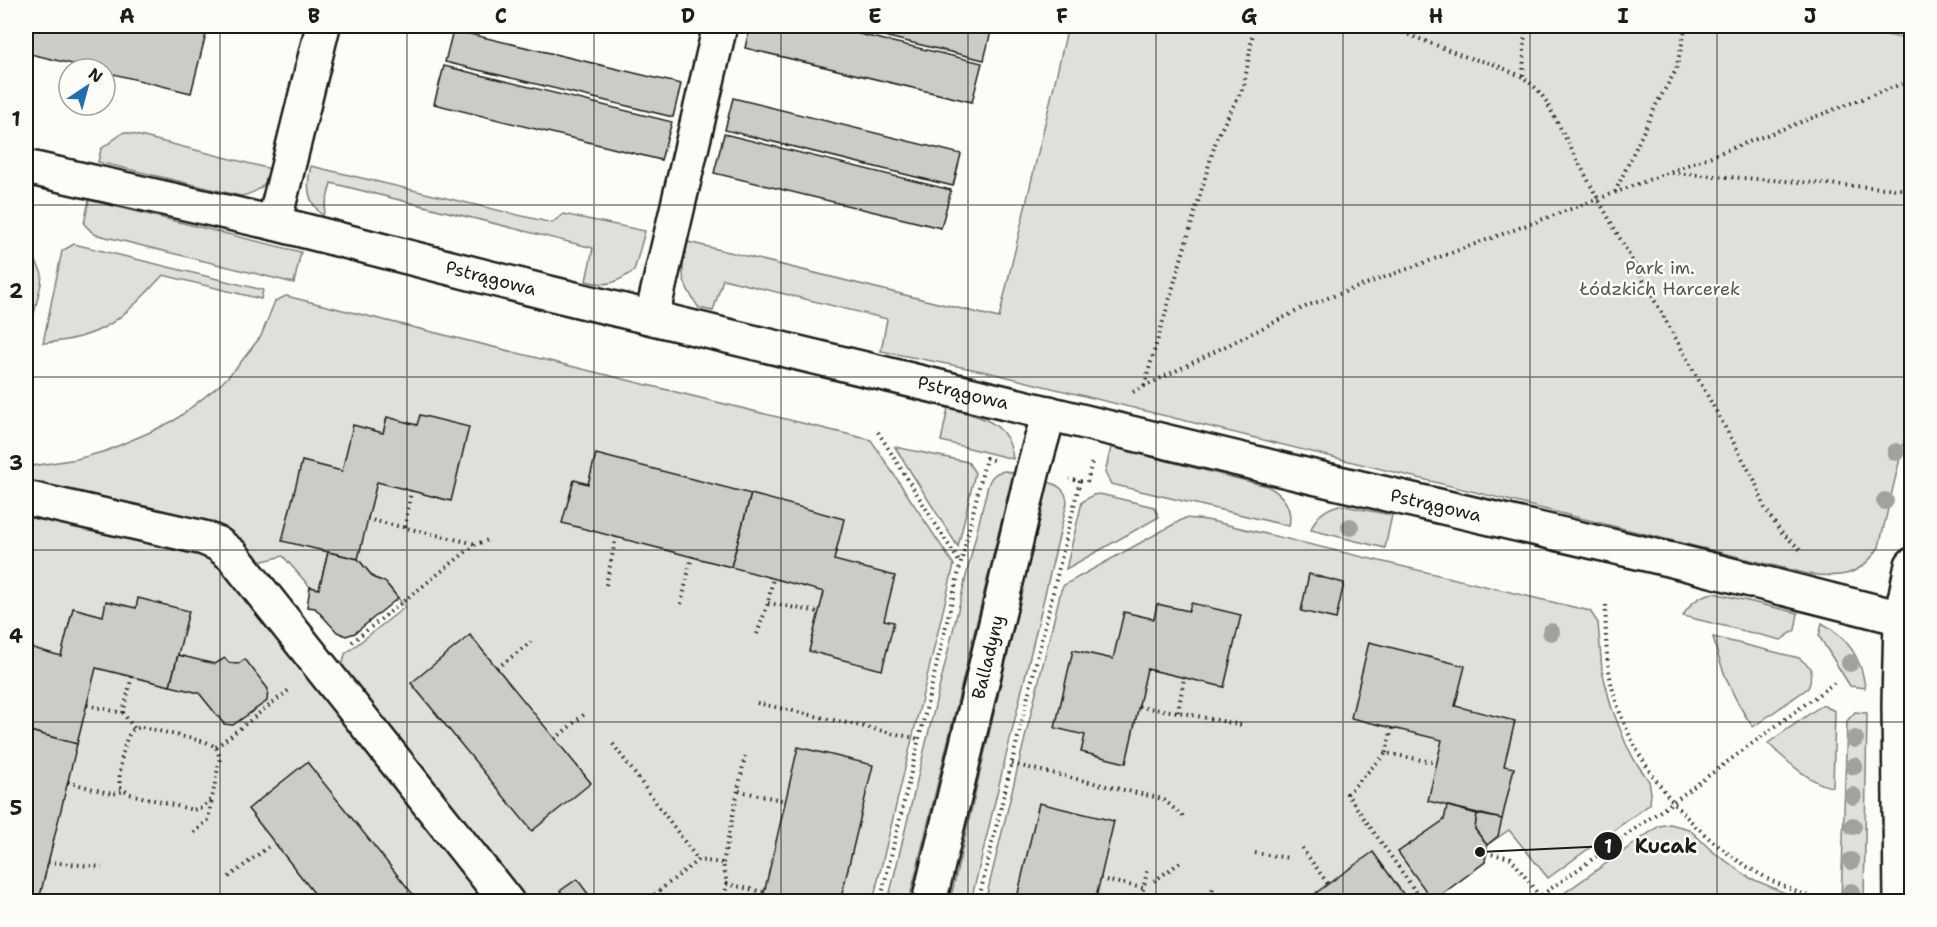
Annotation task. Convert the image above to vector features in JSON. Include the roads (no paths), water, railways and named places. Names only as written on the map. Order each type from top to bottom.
[{"type":"street","points":[[274,223],[323,26]]},
{"type":"street","points":[[652,316],[720,26]]},
{"type":"street","name":"Pstrągowa","points":[[26,166],[274,223],[545,292],[1313,477],[1661,558],[1901,618]]},
{"type":"street","name":"Balladyny","points":[[929,902],[1048,412]]},
{"type":"street","points":[[26,498],[204,538],[218,544],[232,555],[507,902]]},
{"type":"street","points":[[1901,902],[1906,750],[1899,703],[1901,618],[1911,565]]},
{"type":"place","name":"Kucak","points":[[1480,852]]},
{"type":"park label","name":"Park im. Łódzkich Harcerek","points":[[1660,278]]}]
